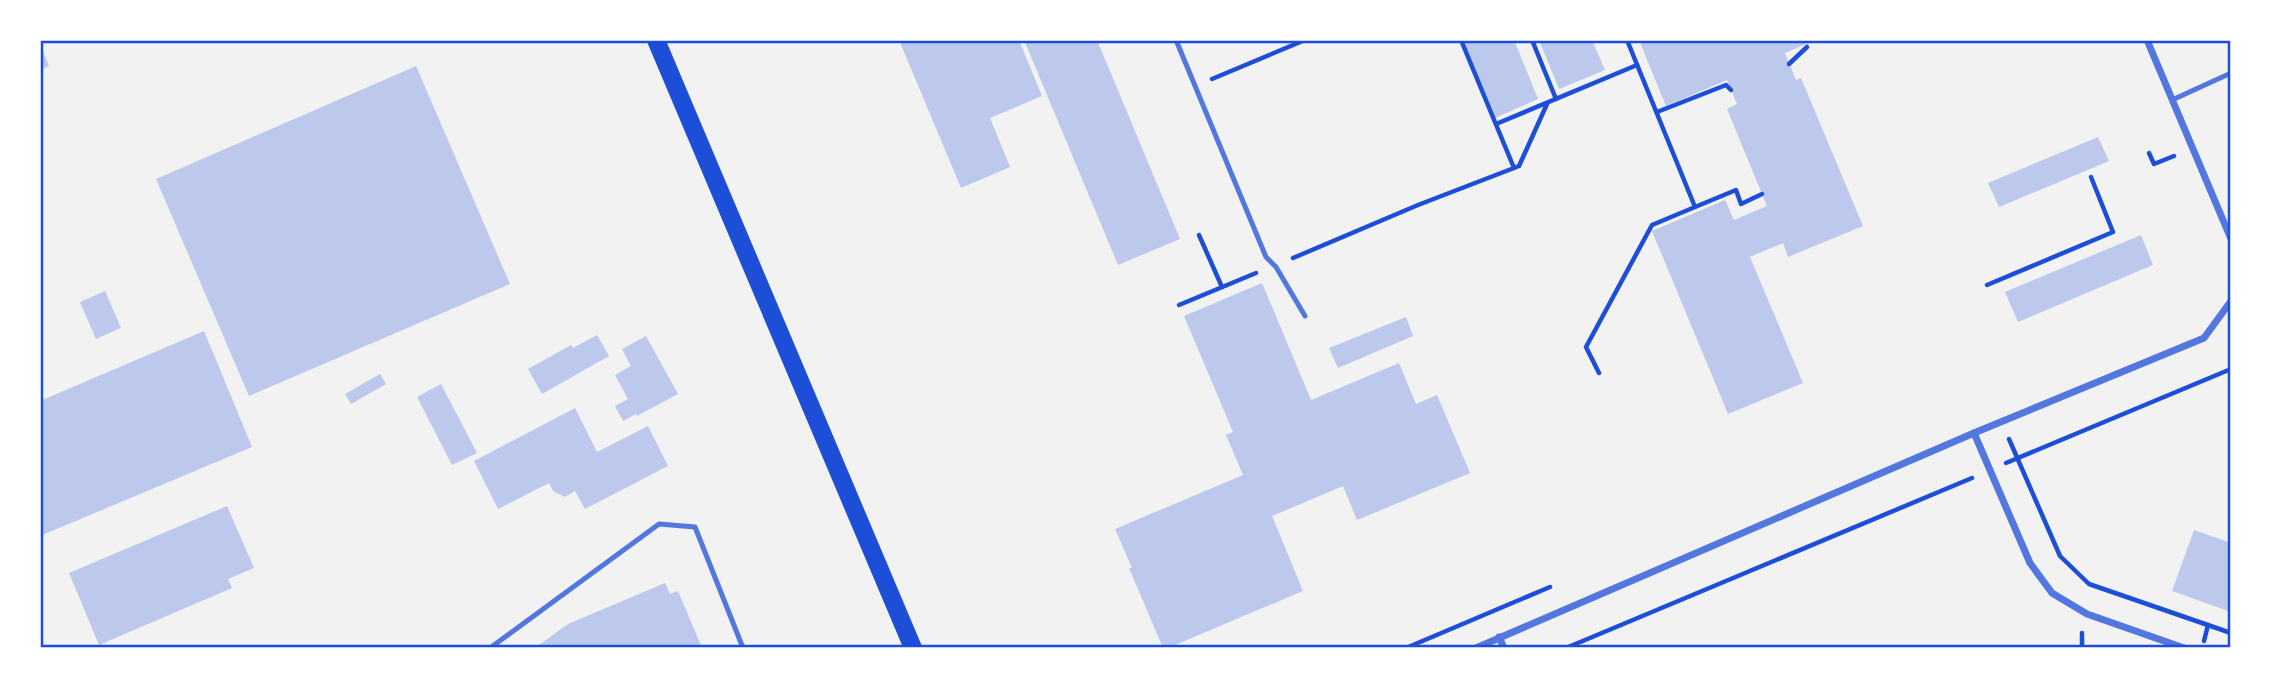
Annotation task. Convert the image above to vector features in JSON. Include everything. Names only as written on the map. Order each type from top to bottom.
[{"type":"main road","points":[[656,40],[913,648]]},
{"type":"street","points":[[2147,40],[2231,239]]},
{"type":"street","points":[[1476,648],[2001,421],[2204,338],[2231,301]]},
{"type":"street","points":[[1974,433],[2030,563],[2052,593],[2087,614],[2184,648]]},
{"type":"street","points":[[1499,637],[1504,648]]},
{"type":"lane","points":[[1176,40],[1266,257],[1305,316]]},
{"type":"lane","points":[[2172,100],[2231,73]]},
{"type":"lane","points":[[491,648],[659,524],[695,527],[743,648]]},
{"type":"path","points":[[1195,86],[1305,40]]},
{"type":"path","points":[[1461,40],[1514,168]]},
{"type":"path","points":[[1532,40],[1556,99]]},
{"type":"path","points":[[1626,40],[1695,207]]},
{"type":"path","points":[[1789,64],[1807,47]]},
{"type":"path","points":[[1496,124],[1637,65]]},
{"type":"path","points":[[1657,112],[1726,85],[1731,90]]},
{"type":"path","points":[[1179,305],[1418,205],[1519,166],[1547,103]]},
{"type":"path","points":[[2149,153],[2154,164],[2192,148]]},
{"type":"path","points":[[1987,285],[2113,232],[2091,177]]},
{"type":"path","points":[[1599,373],[1586,347],[1652,225],[1735,190],[1741,204],[1762,194]]},
{"type":"path","points":[[1199,235],[1222,287]]},
{"type":"path","points":[[1566,648],[2231,369]]},
{"type":"path","points":[[2001,421],[2060,556],[2089,584],[2231,633]]},
{"type":"path","points":[[1406,648],[1550,587]]},
{"type":"path","points":[[2202,648],[2208,625]]},
{"type":"building","points":[[899,40],[1019,40],[1042,96],[990,118],[1010,167],[961,188]]},
{"type":"building","points":[[1024,40],[1097,40],[1180,239],[1118,265]]},
{"type":"building","points":[[1463,40],[1514,40],[1538,99],[1495,118]]},
{"type":"building","points":[[1539,40],[1592,40],[1605,70],[1559,89]]},
{"type":"building","points":[[1639,40],[1815,40],[1785,53],[1796,80],[1801,78],[1863,226],[1788,257],[1783,243],[1750,257],[1803,383],[1728,414],[1652,231],[1725,200],[1734,220],[1767,206],[1727,109],[1737,104],[1727,80],[1666,106]]},
{"type":"building","points":[[40,44],[49,66],[40,70]]},
{"type":"building","points":[[416,66],[510,284],[249,396],[156,179]]},
{"type":"building","points":[[2098,137],[2109,161],[1999,207],[1988,183]]},
{"type":"building","points":[[2141,235],[2153,265],[2018,322],[2005,292]]},
{"type":"building","points":[[1262,283],[1311,400],[1399,363],[1416,404],[1437,395],[1470,473],[1357,520],[1343,486],[1272,516],[1303,591],[1163,648],[1115,529],[1243,475],[1226,435],[1233,432],[1184,316]]},
{"type":"building","points":[[105,291],[121,328],[96,339],[80,302]]},
{"type":"building","points":[[1406,317],[1413,336],[1338,368],[1329,348]]},
{"type":"building","points":[[204,331],[252,447],[40,536],[40,401]]},
{"type":"building","points":[[597,335],[609,356],[542,394],[528,369],[571,345],[573,348]]},
{"type":"building","points":[[646,336],[678,394],[623,421],[615,406],[628,399],[615,375],[631,366],[622,349]]},
{"type":"building","points":[[380,374],[386,384],[351,404],[345,394]]},
{"type":"building","points":[[441,384],[477,453],[452,465],[417,397]]},
{"type":"building","points":[[575,408],[597,452],[648,426],[668,466],[585,509],[575,491],[565,497],[553,491],[549,483],[498,509],[474,461]]},
{"type":"building","points":[[227,506],[254,568],[228,579],[232,588],[99,645],[69,573]]},
{"type":"building","points":[[2194,530],[2231,543],[2231,612],[2172,591]]},
{"type":"building","points":[[665,583],[670,594],[678,591],[702,648],[535,648],[568,624]]}]
